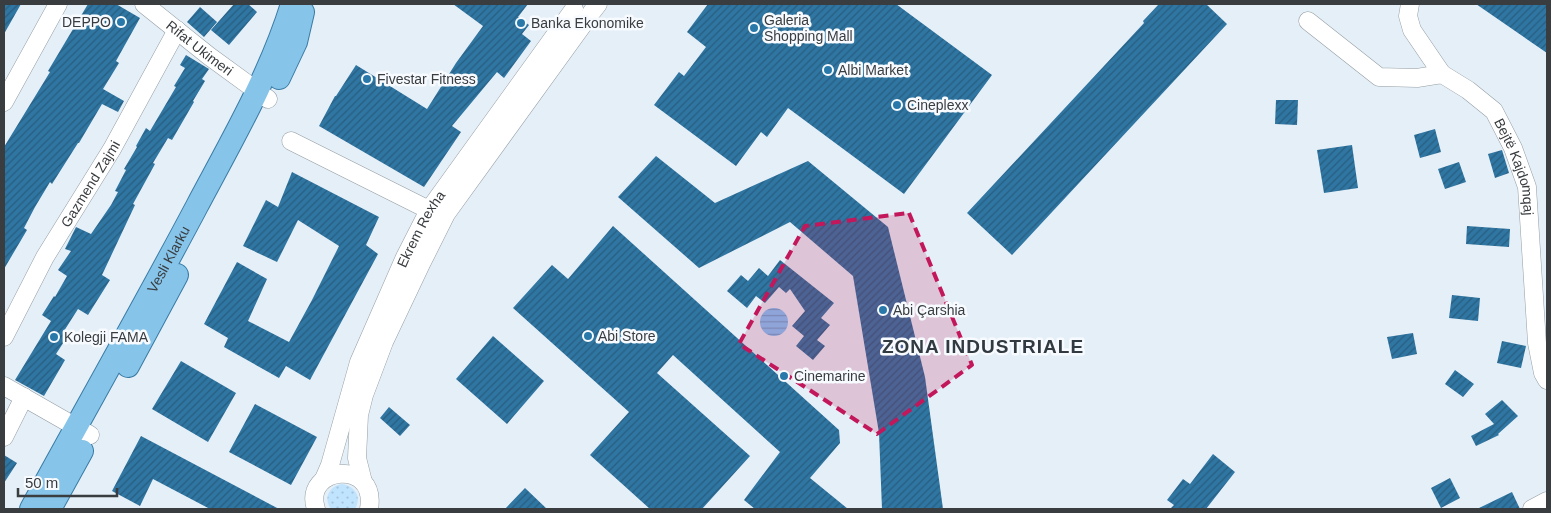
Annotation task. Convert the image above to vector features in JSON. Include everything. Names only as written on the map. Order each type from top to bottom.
[{"type":"main road","name":"Vesli Klarku","points":[[262,96],[292,4]]},
{"type":"main road","name":"Vesli Klarku","points":[[50,509],[84,431],[192,215],[296,42],[305,4]]},
{"type":"main road","name":"Vesli Klarku","points":[[32,509],[84,431]]},
{"type":"street","points":[[4,102],[58,4]]},
{"type":"street","name":"Rifat Ukimeri","points":[[144,4],[262,96]]},
{"type":"street","points":[[1308,21],[1379,77],[1417,78],[1442,74],[1412,30],[1408,16],[1410,4]]},
{"type":"street","name":"Ekrem Rexha","points":[[315,508],[316,492],[324,480],[330,465],[359,362],[405,257],[430,210],[583,8]]},
{"type":"street","name":"Ekrem Rexha","points":[[369,509],[368,490],[363,482],[357,458],[359,415],[364,395],[384,342],[446,214],[583,8]]},
{"type":"street","name":"Gazmend Zajmi","points":[[4,337],[45,257],[112,149],[177,30]]},
{"type":"street","name":"Bejtë Kajdomqaj","points":[[1442,74],[1468,90],[1494,111],[1513,148],[1527,187],[1537,342],[1543,374],[1547,380]]},
{"type":"street","points":[[291,142],[430,210]]},
{"type":"street","points":[[4,386],[84,431]]},
{"type":"street","points":[[4,437],[24,397]]},
{"type":"street","points":[[324,480],[331,475],[340,473],[357,477],[363,482]]},
{"type":"street","points":[[1532,509],[1547,501]]},
{"type":"highlighted area","points":[[909,213],[972,365],[877,434],[739,344],[805,226]]},
{"type":"shaded area","points":[[342,484],[351,487],[356,493],[358,500],[355,509],[331,509],[328,501],[329,493],[334,487]]},
{"type":"water","points":[[774,308],[784,312],[788,322],[784,332],[774,336],[764,332],[760,322],[764,312]]},
{"type":"building","points":[[4,4],[21,4],[4,34]]},
{"type":"building","points":[[88,4],[116,4],[140,18],[116,61],[119,63],[103,89],[124,101],[118,112],[102,104],[79,143],[52,184],[50,182],[35,207],[24,228],[27,230],[4,269],[4,147],[50,72],[48,71]]},
{"type":"building","points":[[234,4],[248,4],[257,12],[229,45],[211,30]]},
{"type":"building","points":[[453,4],[528,4],[518,17],[529,25],[522,34],[531,41],[504,78],[497,72],[452,126],[461,132],[424,187],[319,126],[335,96],[356,65],[427,109],[456,63],[483,26]]},
{"type":"building","points":[[708,4],[896,4],[992,75],[904,194],[788,108],[767,137],[761,132],[736,166],[654,105],[679,72],[684,76],[706,47],[687,32]]},
{"type":"building","points":[[1159,4],[1206,4],[1227,24],[1012,255],[967,213],[1144,23],[1143,21]]},
{"type":"building","points":[[1476,4],[1547,4],[1547,53]]},
{"type":"building","points":[[200,7],[217,22],[204,37],[187,22]]},
{"type":"building","points":[[186,55],[209,69],[202,79],[205,81],[172,140],[168,138],[153,163],[155,164],[133,204],[135,205],[102,275],[110,280],[88,315],[78,309],[64,331],[69,334],[56,354],[65,360],[44,396],[15,380],[51,321],[42,315],[67,276],[58,270],[71,251],[65,249],[76,227],[91,234],[111,205],[118,192],[115,191],[126,170],[124,169],[136,146],[146,128],[150,131],[176,87],[174,86],[185,68],[180,65]]},
{"type":"building","points":[[1276,100],[1298,100],[1297,125],[1275,124]]},
{"type":"building","points":[[1435,129],[1441,152],[1420,158],[1414,135]]},
{"type":"building","points":[[1352,145],[1358,188],[1324,193],[1317,150]]},
{"type":"building","points":[[1502,150],[1509,173],[1495,178],[1488,154]]},
{"type":"building","name":"Abi Çarshia","points":[[656,156],[715,203],[808,161],[888,227],[925,377],[943,509],[882,509],[879,433],[853,276],[790,222],[699,268],[618,197]]},
{"type":"building","points":[[1459,162],[1466,182],[1445,189],[1438,169]]},
{"type":"building","points":[[292,172],[379,217],[366,245],[378,254],[310,380],[286,366],[279,378],[224,347],[228,338],[204,324],[237,262],[267,279],[248,321],[289,342],[339,246],[298,220],[277,262],[243,246],[266,200],[278,207]]},
{"type":"building","points":[[613,226],[839,430],[840,443],[810,478],[848,509],[755,509],[744,500],[780,452],[673,355],[657,373],[750,456],[702,509],[650,509],[590,455],[629,412],[513,308],[552,265],[568,279]]},
{"type":"building","points":[[1467,226],[1510,229],[1509,247],[1466,244]]},
{"type":"building","points":[[780,260],[834,303],[821,318],[830,325],[817,340],[825,346],[813,360],[796,346],[804,336],[792,326],[805,311],[790,289],[786,293],[779,287],[765,303],[756,296],[747,308],[727,291],[741,275],[748,281],[759,268],[768,276]]},
{"type":"building","points":[[1452,295],[1480,298],[1478,321],[1449,318]]},
{"type":"building","points":[[1413,333],[1417,354],[1392,359],[1387,337]]},
{"type":"building","points":[[493,336],[544,381],[507,424],[456,379]]},
{"type":"building","points":[[1502,341],[1526,346],[1521,368],[1497,363]]},
{"type":"building","points":[[181,361],[236,393],[208,442],[152,409]]},
{"type":"building","points":[[1455,370],[1474,384],[1463,397],[1445,384]]},
{"type":"building","points":[[1502,400],[1518,416],[1499,435],[1476,446],[1471,436],[1494,424],[1485,414]]},
{"type":"building","points":[[255,404],[317,437],[291,485],[229,452]]},
{"type":"building","points":[[389,407],[410,425],[400,436],[380,418]]},
{"type":"building","points":[[141,436],[279,509],[210,509],[153,479],[140,506],[112,491]]},
{"type":"building","points":[[1213,454],[1235,472],[1206,509],[1170,509],[1174,505],[1167,500],[1183,479],[1190,484]]},
{"type":"building","points":[[4,455],[17,463],[4,483]]},
{"type":"building","points":[[1450,478],[1460,498],[1441,508],[1431,488]]},
{"type":"building","points":[[525,488],[547,509],[505,509]]},
{"type":"building","points":[[1512,492],[1520,509],[1477,509]]},
{"type":"place","name":"DEPPO","points":[[121,22]]},
{"type":"place","name":"Banka Ekonomike","points":[[521,23]]},
{"type":"place","name":"Galeria Shopping Mall","points":[[754,28]]},
{"type":"place","name":"Albi Market","points":[[828,70]]},
{"type":"place","name":"Fivestar Fitness","points":[[367,79]]},
{"type":"place","name":"Cineplexx","points":[[897,105]]},
{"type":"place","name":"Abi Çarshia","points":[[883,310]]},
{"type":"place","name":"Abi Store","points":[[588,336]]},
{"type":"place","name":"Kolegji FAMA","points":[[54,337]]},
{"type":"place","name":"Cinemarine","points":[[784,376]]},
{"type":"district","name":"ZONA INDUSTRIALE","points":[[983,346]]}]
